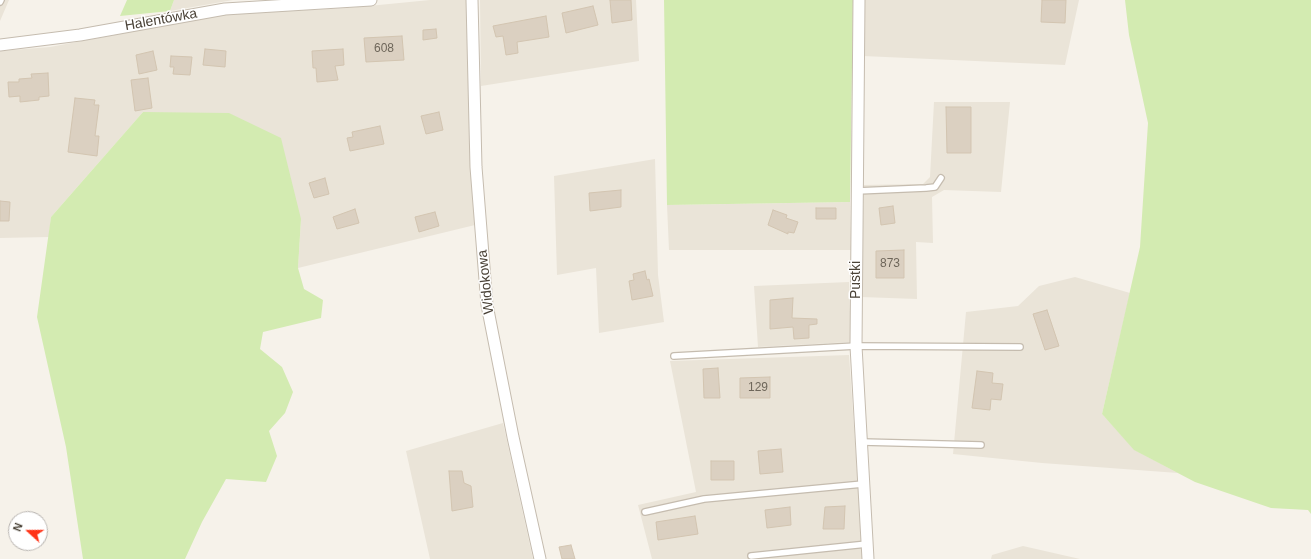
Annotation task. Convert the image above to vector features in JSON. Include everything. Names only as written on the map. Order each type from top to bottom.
[{"type":"street","name":"Halentówka","points":[[0,45],[80,35],[225,9],[371,0]]},
{"type":"street","name":"Widokowa","points":[[472,0],[476,167],[487,305],[513,437],[540,559]]},
{"type":"street","name":"Pustki","points":[[859,0],[856,346],[868,559]]},
{"type":"lane","points":[[857,191],[935,187],[940,178]]},
{"type":"lane","points":[[674,356],[856,346],[1020,347]]},
{"type":"lane","points":[[862,442],[981,445]]},
{"type":"lane","points":[[645,512],[704,499],[863,484]]},
{"type":"lane","points":[[751,556],[867,544]]},
{"type":"shaded area","points":[[0,0],[9,0],[0,21]]},
{"type":"shaded area","points":[[174,0],[233,0],[170,11]]},
{"type":"shaded area","points":[[430,0],[467,0],[475,225],[298,268],[301,219],[143,112],[51,217],[49,237],[0,238],[0,51],[50,47],[226,14],[348,8]]},
{"type":"shaded area","points":[[480,0],[636,0],[639,61],[481,86]]},
{"type":"shaded area","points":[[865,0],[1079,0],[1065,65],[863,56]]},
{"type":"shaded area","points":[[934,102],[1010,102],[1001,192],[944,190],[932,197],[933,243],[916,242],[917,299],[861,297],[864,185],[923,184],[930,177]]},
{"type":"shaded area","points":[[655,159],[658,275],[664,322],[599,333],[596,268],[557,275],[554,176]]},
{"type":"shaded area","points":[[850,202],[851,250],[669,250],[667,205]]},
{"type":"shaded area","points":[[1075,277],[1130,293],[1102,414],[1135,450],[1178,473],[1042,463],[953,454],[966,312],[1018,306],[1039,286]]},
{"type":"shaded area","points":[[849,282],[851,342],[758,347],[754,286]]},
{"type":"shaded area","points":[[849,355],[863,559],[652,559],[638,505],[696,492],[670,361]]},
{"type":"shaded area","points":[[503,423],[533,559],[430,559],[406,451]]},
{"type":"shaded area","points":[[1023,546],[1080,559],[991,559],[992,555]]},
{"type":"green space","points":[[127,0],[174,0],[170,11],[120,16]]},
{"type":"green space","points":[[664,0],[853,0],[850,202],[667,205]]},
{"type":"green space","points":[[1125,0],[1311,0],[1311,514],[1308,510],[1271,508],[1195,482],[1134,450],[1102,414],[1140,247],[1148,123],[1129,35]]},
{"type":"green space","points":[[143,112],[229,113],[281,138],[301,219],[298,268],[304,289],[323,300],[321,318],[263,332],[260,349],[282,367],[293,392],[285,413],[269,431],[277,456],[266,482],[226,479],[202,522],[185,559],[83,559],[66,447],[37,317],[51,217]]},
{"type":"building","points":[[610,0],[631,0],[632,20],[612,23]]},
{"type":"building","points":[[1042,0],[1066,0],[1065,23],[1041,22]]},
{"type":"building","points":[[593,6],[598,25],[566,33],[562,13]]},
{"type":"building","points":[[546,16],[549,37],[517,42],[518,53],[506,55],[503,36],[496,37],[493,26]]},
{"type":"building","points":[[436,29],[437,38],[423,40],[423,30]]},
{"type":"building","points":[[402,36],[404,60],[366,62],[364,38]]},
{"type":"building","points":[[205,49],[226,51],[225,67],[203,65]]},
{"type":"building","points":[[343,49],[344,65],[335,66],[338,80],[317,82],[316,68],[313,68],[312,51]]},
{"type":"building","points":[[153,51],[157,70],[139,74],[136,55]]},
{"type":"building","points":[[171,56],[192,57],[190,75],[173,74],[174,67],[170,67]]},
{"type":"building","points":[[48,73],[49,96],[39,97],[39,100],[20,102],[20,96],[9,97],[8,82],[19,82],[19,79],[32,78],[31,74]]},
{"type":"building","points":[[148,78],[152,108],[135,111],[131,80]]},
{"type":"building","points":[[75,98],[95,100],[94,105],[99,105],[95,136],[99,136],[97,156],[68,152]]},
{"type":"building","points":[[946,107],[971,107],[971,153],[947,153]]},
{"type":"building","points":[[439,112],[443,130],[426,134],[421,116]]},
{"type":"building","points":[[380,126],[384,144],[350,151],[347,138],[353,137],[352,132]]},
{"type":"building","points":[[325,178],[329,194],[314,198],[309,183]]},
{"type":"building","points":[[621,190],[621,207],[590,211],[589,193]]},
{"type":"building","points":[[0,201],[10,202],[9,221],[0,221]]},
{"type":"building","points":[[893,206],[895,223],[881,225],[879,208]]},
{"type":"building","points":[[816,208],[836,208],[836,219],[816,219]]},
{"type":"building","points":[[355,209],[359,223],[337,229],[333,217]]},
{"type":"building","points":[[773,210],[787,215],[786,218],[798,222],[794,233],[788,232],[788,234],[768,225]]},
{"type":"building","points":[[435,212],[439,226],[419,232],[415,217]]},
{"type":"building","points":[[904,250],[904,278],[876,278],[876,251]]},
{"type":"building","points":[[645,271],[647,280],[649,279],[653,296],[632,300],[629,281],[634,280],[633,274]]},
{"type":"building","points":[[793,298],[792,318],[817,319],[817,324],[809,325],[809,338],[794,339],[793,327],[770,329],[770,300]]},
{"type":"building","points":[[1047,310],[1059,346],[1045,350],[1033,314]]},
{"type":"building","points":[[718,368],[720,398],[704,398],[703,369]]},
{"type":"building","points":[[977,371],[993,373],[992,383],[1003,384],[1001,400],[991,399],[990,410],[972,408]]},
{"type":"building","points":[[770,377],[770,398],[740,398],[740,378]]},
{"type":"building","points":[[781,449],[783,472],[760,474],[758,451]]},
{"type":"building","points":[[711,461],[734,461],[734,480],[711,480]]},
{"type":"building","points":[[449,471],[462,471],[464,483],[471,486],[473,507],[452,511]]},
{"type":"building","points":[[845,506],[844,529],[823,529],[825,507]]},
{"type":"building","points":[[790,507],[791,525],[767,528],[765,510]]},
{"type":"building","points":[[695,516],[698,534],[658,540],[656,522]]},
{"type":"building","points":[[571,545],[575,559],[562,559],[559,547]]}]
